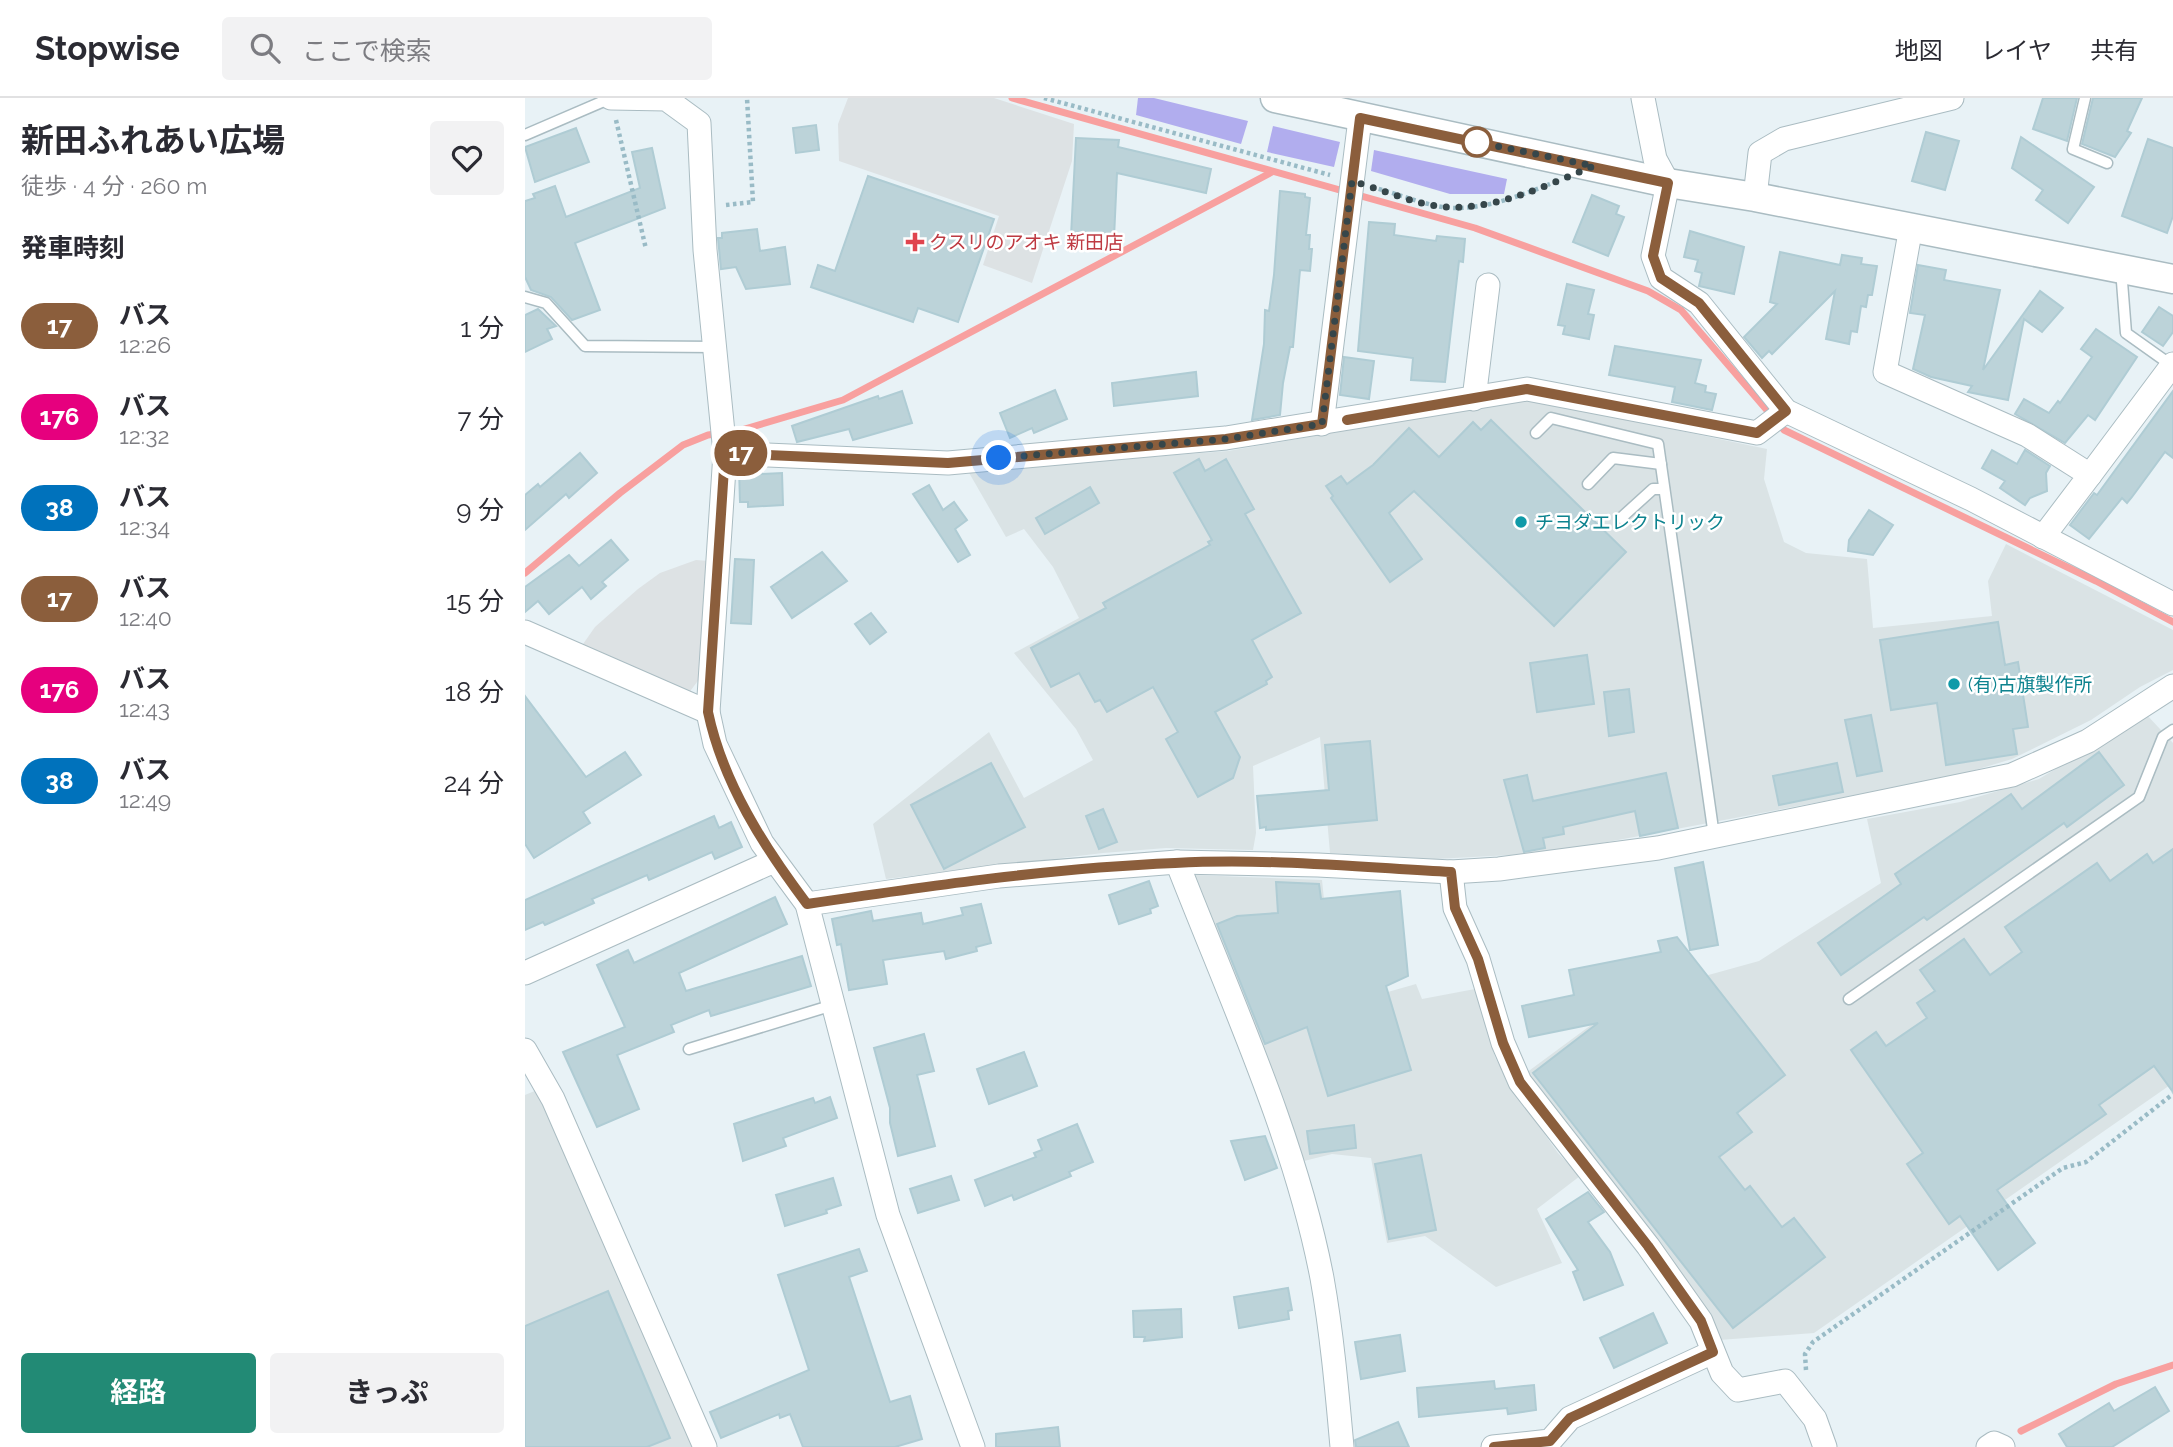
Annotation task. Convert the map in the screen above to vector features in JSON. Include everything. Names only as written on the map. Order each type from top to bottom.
[{"type":"street","points":[[611,98],[666,99],[699,123],[724,439],[708,712],[715,744],[774,861],[807,904],[888,1215],[973,1447]]},
{"type":"street","points":[[1275,98],[1668,183],[1755,197],[2173,279]]},
{"type":"street","points":[[1643,98],[1655,159],[1668,183],[1653,256],[1661,278],[1699,303],[1778,418],[1971,499],[2173,604]]},
{"type":"street","points":[[1755,197],[1760,153],[1784,139],[1912,102],[1951,98]]},
{"type":"street","points":[[1322,424],[1360,118]]},
{"type":"street","points":[[1910,227],[1885,372],[2027,435],[2090,475]]},
{"type":"street","points":[[1474,399],[1488,285]]},
{"type":"street","points":[[2043,537],[2172,364]]},
{"type":"street","points":[[724,439],[948,463],[1226,439],[1527,389],[1757,433],[1778,418]]},
{"type":"street","points":[[525,632],[708,712]]},
{"type":"street","points":[[807,904],[999,876],[1177,862],[1318,865],[1451,872],[1499,869],[1632,851],[2012,775],[2088,741],[2173,686]]},
{"type":"street","points":[[525,973],[774,861]]},
{"type":"street","points":[[1177,862],[1267,1092],[1299,1191],[1321,1277],[1342,1447]]},
{"type":"street","points":[[1451,872],[1455,908],[1478,959],[1503,1043],[1520,1082],[1656,1256],[1701,1321],[1722,1373],[1738,1390],[1786,1381],[1815,1419],[1825,1447]]},
{"type":"street","points":[[525,1050],[553,1099],[705,1447]]},
{"type":"street","points":[[1493,1447],[1550,1441],[1570,1418],[1713,1352]]},
{"type":"street","points":[[1988,1447],[1994,1443],[2003,1447]]},
{"type":"lane","points":[[525,135],[611,98]]},
{"type":"lane","points":[[2085,98],[2073,149],[2107,163]]},
{"type":"lane","points":[[2121,269],[2126,333],[2172,364]]},
{"type":"lane","points":[[525,297],[546,303],[585,345],[717,347]]},
{"type":"lane","points":[[1536,433],[1551,418],[1658,443],[1714,836]]},
{"type":"lane","points":[[1588,484],[1613,458],[1661,464]]},
{"type":"lane","points":[[1621,518],[1653,489],[1664,489]]},
{"type":"lane","points":[[1849,999],[2139,797],[2163,737],[2173,730]]},
{"type":"lane","points":[[689,1049],[833,1005]]},
{"type":"path","points":[[611,98],[646,249]]},
{"type":"path","points":[[704,207],[753,202],[747,98]]},
{"type":"path","points":[[1044,98],[1351,190],[1443,207],[1478,206],[1515,198],[1551,183]]},
{"type":"path","points":[[1807,1377],[1805,1354],[1813,1342],[2063,1168],[2086,1162],[2173,1094]]},
{"type":"shaded area","points":[[848,98],[994,98],[1074,124],[1072,161],[1032,283],[983,265],[999,216],[839,161],[838,124]]},
{"type":"shaded area","points":[[1138,98],[1154,98],[1248,121],[1241,144],[1136,115]]},
{"type":"shaded area","points":[[1273,126],[1340,142],[1334,167],[1267,152]]},
{"type":"shaded area","points":[[1374,150],[1507,179],[1504,194],[1450,194],[1371,171]]},
{"type":"shaded area","points":[[1527,399],[1767,449],[1764,479],[1784,542],[1806,553],[1867,559],[1873,628],[1992,616],[1988,581],[2006,544],[2173,630],[2173,670],[2140,687],[2091,720],[2012,759],[1952,777],[1549,853],[1435,859],[1330,853],[1320,737],[1253,766],[1256,833],[1253,850],[1166,848],[886,879],[873,824],[989,732],[1024,798],[1093,760],[1076,729],[1014,653],[1079,618],[1053,567],[1024,529],[1006,537],[968,471],[1228,451]]},
{"type":"shaded area","points":[[696,560],[709,561],[703,674],[688,694],[581,647],[595,627],[638,589],[660,573]]},
{"type":"shaded area","points":[[2146,714],[2173,743],[2173,1083],[1814,1333],[1719,1340],[1526,1073],[1629,997],[1759,961],[1881,883],[1867,819],[1960,802],[2039,779]]},
{"type":"shaded area","points":[[1195,875],[1322,880],[1335,1007],[1416,984],[1422,999],[1475,989],[1495,1057],[1511,1087],[1558,1153],[1580,1176],[1537,1209],[1562,1263],[1496,1287],[1425,1236],[1387,1243],[1371,1158],[1332,1154],[1300,1162],[1192,882]]},
{"type":"shaded area","points":[[537,1090],[697,1447],[525,1447],[525,1095]]},
{"type":"building","points":[[2043,98],[2077,98],[2067,141],[2033,129]]},
{"type":"building","points":[[2093,98],[2142,98],[2127,131],[2131,133],[2115,157],[2082,144]]},
{"type":"building","points":[[816,125],[819,150],[796,153],[793,128]]},
{"type":"building","points":[[576,128],[589,162],[535,182],[525,147]]},
{"type":"building","points":[[1926,132],[1959,141],[1945,190],[1912,181]]},
{"type":"building","points":[[2021,137],[2094,187],[2068,223],[2036,200],[2043,190],[2012,168]]},
{"type":"building","points":[[1076,138],[1119,140],[1118,147],[1211,169],[1206,193],[1117,173],[1114,238],[1071,236]]},
{"type":"building","points":[[2148,139],[2173,148],[2173,216],[2167,233],[2122,216]]},
{"type":"building","points":[[652,148],[665,208],[575,243],[600,310],[572,320],[551,297],[531,290],[525,277],[525,201],[535,198],[533,194],[555,186],[566,217],[640,188],[632,152]]},
{"type":"building","name":"クスリのアオキ 新田店","points":[[868,176],[994,219],[958,322],[918,308],[913,322],[811,287],[818,265],[835,271]]},
{"type":"building","points":[[1280,191],[1305,194],[1305,197],[1310,198],[1306,235],[1310,235],[1309,249],[1312,249],[1310,271],[1300,270],[1293,347],[1290,347],[1283,383],[1280,415],[1252,420],[1264,344],[1265,310],[1269,311],[1274,275]]},
{"type":"building","points":[[1592,195],[1619,206],[1616,214],[1624,217],[1608,256],[1573,242]]},
{"type":"building","points":[[1369,222],[1395,224],[1394,235],[1436,241],[1437,236],[1465,239],[1463,262],[1459,261],[1445,382],[1411,380],[1413,358],[1358,351]]},
{"type":"building","points":[[757,229],[760,251],[785,247],[790,284],[746,289],[736,267],[721,269],[718,238],[722,238],[722,233]]},
{"type":"building","points":[[1690,231],[1744,247],[1734,294],[1699,286],[1702,273],[1695,271],[1698,260],[1684,257]]},
{"type":"building","points":[[1780,252],[1840,265],[1842,255],[1862,258],[1861,264],[1877,266],[1872,295],[1868,295],[1866,307],[1861,306],[1857,332],[1851,331],[1849,344],[1826,339],[1835,291],[1772,354],[1769,351],[1762,358],[1744,337],[1777,304],[1770,302]]},
{"type":"building","points":[[1918,265],[1946,270],[1944,280],[2000,290],[1983,370],[2040,291],[2063,308],[2042,332],[2024,319],[2008,400],[1968,392],[1972,386],[1931,377],[1913,369],[1925,315],[1910,313]]},
{"type":"building","points":[[1567,284],[1594,290],[1588,314],[1594,315],[1589,339],[1563,334],[1565,326],[1558,325]]},
{"type":"building","points":[[2159,307],[2173,316],[2173,332],[2163,346],[2142,332]]},
{"type":"building","points":[[538,309],[556,326],[547,329],[552,339],[525,352],[525,315]]},
{"type":"building","points":[[2096,329],[2137,357],[2095,420],[2088,415],[2065,443],[2015,414],[2024,399],[2049,413],[2058,401],[2060,403],[2092,357],[2081,349]]},
{"type":"building","points":[[1615,346],[1701,360],[1695,383],[1706,386],[1705,392],[1716,394],[1712,410],[1672,402],[1675,387],[1609,375]]},
{"type":"building","points":[[1344,357],[1374,361],[1369,399],[1340,395]]},
{"type":"building","points":[[1196,372],[1198,396],[1114,406],[1112,383]]},
{"type":"building","points":[[1055,390],[1067,419],[1034,433],[1032,428],[1010,438],[1000,413]]},
{"type":"building","points":[[902,391],[912,423],[853,440],[849,429],[797,442],[792,426],[878,396],[879,399]]},
{"type":"building","points":[[2173,391],[2173,458],[2165,452],[2127,503],[2122,498],[2089,539],[2070,525],[2094,493],[2097,495]]},
{"type":"building","name":"チヨダエレクトリック","points":[[1491,420],[1626,552],[1554,626],[1414,491],[1389,513],[1422,559],[1390,582],[1331,498],[1333,496],[1326,486],[1341,476],[1347,484],[1373,465],[1409,428],[1439,457],[1473,422],[1481,430]]},
{"type":"building","points":[[1992,450],[2017,464],[2025,450],[2050,466],[2046,473],[2047,491],[2030,498],[2025,505],[2000,488],[2005,481],[1982,468]]},
{"type":"building","points":[[580,453],[597,473],[569,498],[566,494],[525,530],[525,495],[538,484],[540,487]]},
{"type":"building","points":[[1199,459],[1205,471],[1226,459],[1254,509],[1245,514],[1301,613],[1252,640],[1272,677],[1266,681],[1267,684],[1215,712],[1240,757],[1233,778],[1198,797],[1166,739],[1178,732],[1153,687],[1107,712],[1100,700],[1095,702],[1079,673],[1051,687],[1031,648],[1106,608],[1103,603],[1210,545],[1208,542],[1212,540],[1174,473]]},
{"type":"building","points":[[739,468],[762,469],[762,474],[782,473],[783,505],[748,507],[748,502],[740,502]]},
{"type":"building","points":[[929,485],[943,510],[954,502],[967,520],[955,529],[970,555],[958,562],[913,494]]},
{"type":"building","points":[[1090,487],[1099,503],[1045,534],[1036,518]]},
{"type":"building","points":[[1869,510],[1893,525],[1873,555],[1848,551],[1849,540]]},
{"type":"building","points":[[611,540],[628,560],[602,582],[606,586],[591,599],[582,587],[549,614],[538,601],[525,612],[525,587],[569,555],[579,566]]},
{"type":"building","points":[[822,552],[847,581],[792,618],[771,587]]},
{"type":"building","points":[[735,559],[754,560],[751,624],[731,623]]},
{"type":"building","points":[[871,613],[886,632],[870,644],[855,624]]},
{"type":"building","name":"(有)古旗製作所","points":[[1998,622],[2005,665],[2018,662],[2028,727],[2013,729],[2017,754],[1946,765],[1937,703],[1891,710],[1880,640]]},
{"type":"building","points":[[1587,655],[1594,704],[1537,712],[1530,663]]},
{"type":"building","points":[[1629,689],[1634,732],[1609,736],[1604,692]]},
{"type":"building","points":[[525,696],[586,777],[625,752],[641,775],[583,812],[590,823],[534,858],[525,844]]},
{"type":"building","points":[[1871,715],[1882,771],[1857,776],[1845,720]]},
{"type":"building","points":[[1370,741],[1377,820],[1266,830],[1266,827],[1260,828],[1257,796],[1329,790],[1325,745]]},
{"type":"building","points":[[2099,752],[2124,785],[2067,827],[2064,823],[1927,920],[1924,917],[1841,975],[1818,943],[1901,884],[1895,874],[2011,794],[2022,809]]},
{"type":"building","points":[[991,763],[1025,827],[944,869],[911,805]]},
{"type":"building","points":[[1837,763],[1843,792],[1779,805],[1773,776]]},
{"type":"building","points":[[1666,773],[1678,828],[1640,836],[1635,811],[1563,827],[1564,834],[1543,838],[1545,848],[1524,852],[1504,780],[1527,775],[1533,801]]},
{"type":"building","points":[[1103,809],[1117,842],[1099,849],[1086,816]]},
{"type":"building","points":[[714,816],[719,828],[731,822],[742,847],[715,859],[712,852],[649,880],[647,875],[592,899],[594,903],[545,925],[543,922],[525,930],[525,900]]},
{"type":"building","points":[[2173,849],[2173,1092],[2154,1066],[2099,1105],[2106,1114],[1997,1190],[2035,1243],[1998,1270],[1960,1216],[1949,1224],[1907,1164],[1923,1153],[1851,1050],[1876,1032],[1886,1046],[1927,1018],[1917,1003],[1935,991],[1920,970],[1964,939],[1990,975],[2022,952],[2005,927],[2097,863],[2110,881],[2147,854],[2153,863]]},
{"type":"building","points":[[1703,862],[1718,945],[1690,950],[1675,868]]},
{"type":"building","points":[[1149,881],[1158,906],[1150,909],[1151,913],[1119,924],[1109,895]]},
{"type":"building","points":[[1276,882],[1319,884],[1321,899],[1400,891],[1408,976],[1386,986],[1411,1070],[1328,1096],[1307,1027],[1265,1044],[1217,924],[1237,916],[1278,913]]},
{"type":"building","points":[[775,897],[787,924],[679,973],[686,991],[802,956],[811,986],[711,1016],[709,1010],[671,1025],[674,1032],[617,1055],[639,1109],[597,1127],[563,1052],[625,1027],[597,965],[628,950],[634,963]]},
{"type":"building","points":[[981,904],[991,943],[976,947],[977,951],[946,959],[944,951],[883,960],[887,984],[849,990],[841,944],[837,945],[832,919],[871,911],[873,921],[921,913],[923,924],[963,915],[961,908]]},
{"type":"building","points":[[1677,937],[1785,1075],[1737,1113],[1752,1132],[1719,1157],[1745,1190],[1750,1186],[1782,1227],[1794,1218],[1825,1257],[1733,1328],[1533,1073],[1598,1023],[1529,1037],[1522,1006],[1574,995],[1569,970],[1661,952],[1658,941]]},
{"type":"building","points":[[924,1034],[934,1071],[917,1075],[935,1146],[898,1156],[890,1123],[890,1108],[874,1048]]},
{"type":"building","points":[[1024,1052],[1037,1086],[989,1104],[977,1069]]},
{"type":"building","points":[[830,1097],[837,1118],[783,1138],[786,1146],[743,1161],[734,1124],[813,1098],[815,1103]]},
{"type":"building","points":[[1077,1124],[1093,1162],[1069,1172],[1071,1176],[1014,1200],[1012,1195],[985,1206],[975,1180],[1036,1157],[1034,1153],[1042,1150],[1038,1140]]},
{"type":"building","points":[[1354,1125],[1356,1148],[1310,1154],[1307,1131]]},
{"type":"building","points":[[1265,1136],[1277,1168],[1245,1180],[1231,1141]]},
{"type":"building","points":[[1421,1155],[1436,1230],[1389,1239],[1375,1164]]},
{"type":"building","points":[[951,1176],[959,1200],[918,1213],[910,1189]]},
{"type":"building","points":[[833,1178],[841,1205],[826,1210],[827,1213],[785,1226],[776,1195]]},
{"type":"building","points":[[1588,1192],[1604,1212],[1588,1222],[1610,1252],[1623,1285],[1584,1300],[1573,1272],[1578,1270],[1546,1219]]},
{"type":"building","points":[[859,1249],[867,1271],[849,1277],[890,1402],[910,1396],[922,1439],[895,1447],[803,1447],[790,1414],[780,1418],[779,1414],[721,1438],[710,1412],[809,1370],[778,1275]]},
{"type":"building","points":[[1288,1288],[1292,1310],[1288,1311],[1289,1319],[1239,1328],[1234,1297]]},
{"type":"building","points":[[608,1291],[670,1438],[647,1447],[525,1447],[525,1326]]},
{"type":"building","points":[[1181,1309],[1182,1337],[1144,1341],[1145,1337],[1134,1337],[1133,1311]]},
{"type":"building","points":[[1653,1313],[1667,1343],[1614,1368],[1600,1338]]},
{"type":"building","points":[[1400,1335],[1405,1371],[1361,1379],[1355,1342]]},
{"type":"building","points":[[1494,1381],[1495,1389],[1534,1385],[1536,1410],[1508,1414],[1507,1408],[1419,1417],[1417,1388]]},
{"type":"building","points":[[2155,1387],[2169,1411],[2112,1447],[2067,1447],[2059,1434],[2109,1403],[2114,1411]]},
{"type":"building","points":[[1398,1422],[1409,1447],[1356,1447],[1355,1440]]},
{"type":"building","points":[[1058,1427],[1060,1447],[996,1447],[996,1434]]},
{"type":"waterway","points":[[1012,98],[1475,228],[1648,291],[1681,310],[1784,430],[2096,581],[2173,622]]},
{"type":"waterway","points":[[525,573],[620,493],[683,445],[708,435],[738,431],[843,400],[1272,172]]},
{"type":"waterway","points":[[2021,1431],[2116,1384],[2173,1365]]},
{"type":"bus line","name":"17","points":[[1347,420],[1527,389],[1757,433],[1786,411],[1699,303],[1661,278],[1653,256],[1668,183],[1360,118],[1322,424],[1226,439],[948,463],[725,453],[708,712],[715,744],[762,843],[807,904],[999,876],[1177,862],[1318,865],[1451,872],[1455,908],[1478,959],[1503,1043],[1520,1082],[1648,1246],[1701,1321],[1713,1352],[1570,1418],[1550,1441],[1494,1447]]},
{"type":"place","name":"クスリのアオキ 新田店","points":[[915,242]]},
{"type":"place","name":"チヨダエレクトリック","points":[[1521,522]]},
{"type":"place","name":"(有)古旗製作所","points":[[1954,684]]},
{"type":"route","points":[[999,458],[1226,439],[1322,424],[1352,181],[1443,207],[1478,206],[1515,198],[1594,166],[1477,142]]}]
